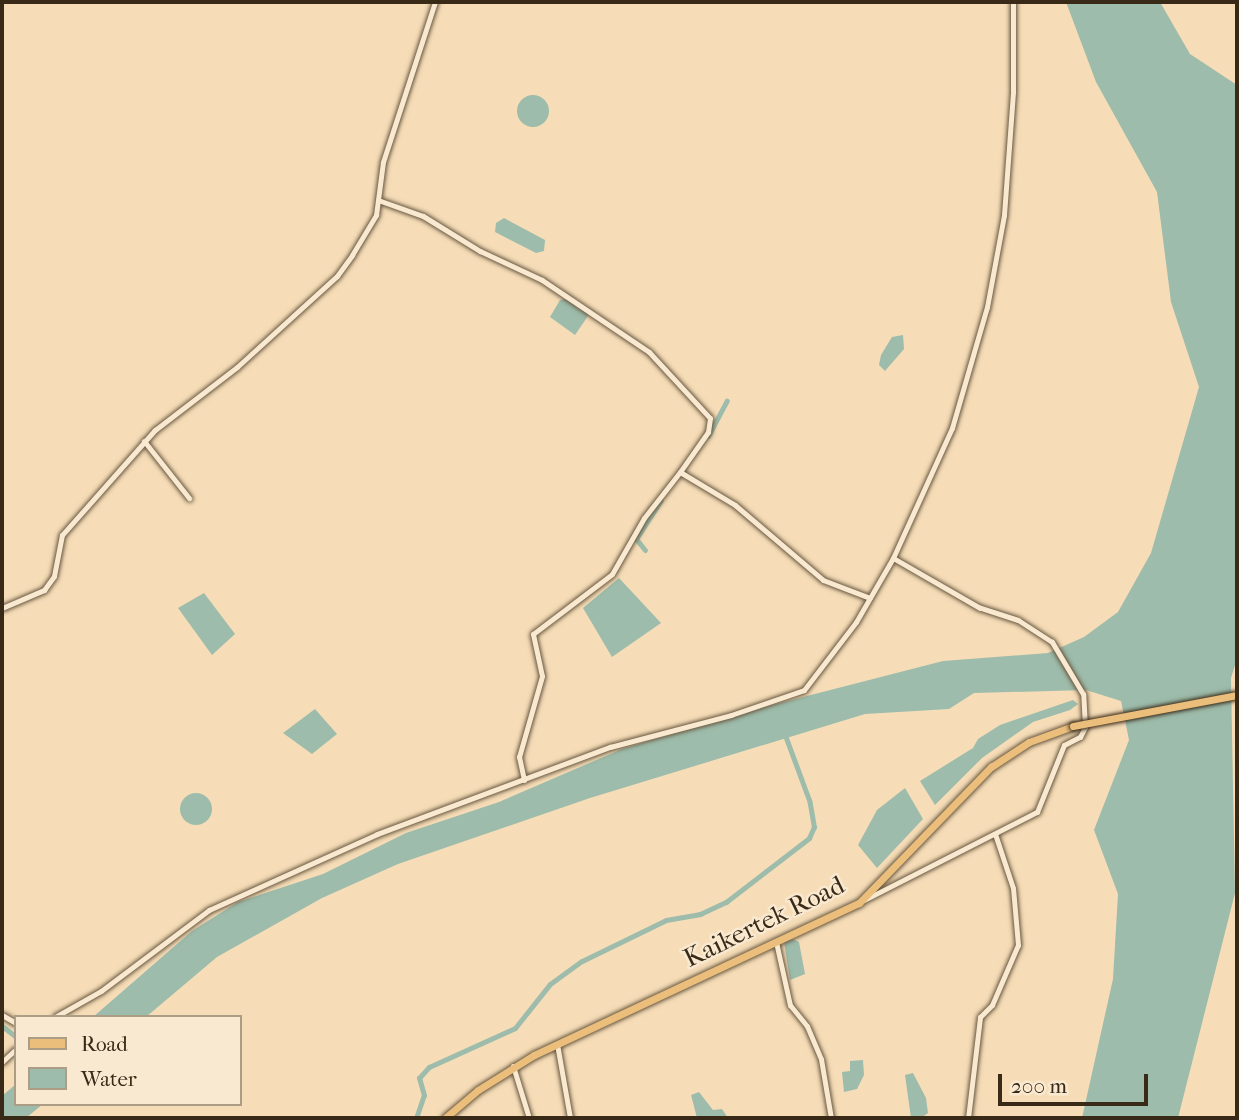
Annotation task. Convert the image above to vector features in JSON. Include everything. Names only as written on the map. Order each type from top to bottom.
[{"type":"main road","name":"Kaikertek Road","points":[[445,1118],[513,1066],[859,903],[991,767],[1029,742],[1073,726],[1237,695]]},
{"type":"street","points":[[2,608],[44,590],[54,576],[62,535],[144,440],[237,367],[337,276],[374,219],[383,162],[435,2]]},
{"type":"street","points":[[59,1015],[101,991],[176,932],[230,899],[352,849],[377,834],[610,747],[731,715],[804,690],[870,598],[893,558],[952,428],[987,307],[1004,215],[1013,91],[1013,2]]},
{"type":"street","points":[[378,200],[423,216],[480,251],[551,285],[649,352],[710,418],[708,432],[681,473],[644,517],[612,574],[533,634],[542,676],[519,757],[524,780]]},
{"type":"street","points":[[144,440],[188,498]]},
{"type":"street","points":[[681,473],[735,505],[814,574],[870,598]]},
{"type":"street","points":[[859,903],[1039,809],[1064,745],[1084,732],[1083,694],[1052,642],[1018,620],[980,608],[893,558]]},
{"type":"street","points":[[968,1118],[980,1017],[992,1005],[1018,945],[1013,888],[995,834]]},
{"type":"street","points":[[776,942],[790,1005],[807,1026],[821,1059],[831,1118]]},
{"type":"street","points":[[556,1044],[570,1118]]},
{"type":"street","points":[[513,1066],[529,1118]]},
{"type":"water","points":[[1066,2],[1160,2],[1190,54],[1237,85],[1237,659],[1231,678],[1235,893],[1178,1118],[1082,1118],[1113,979],[1118,894],[1094,830],[1129,740],[1121,701],[1086,690],[974,693],[949,709],[865,714],[590,798],[398,864],[322,898],[217,957],[148,1015],[95,1015],[192,931],[238,902],[323,874],[406,833],[499,802],[622,749],[772,705],[943,661],[1048,653],[1084,637],[1118,612],[1151,553],[1199,387],[1171,302],[1157,192],[1096,82]]},
{"type":"water","points":[[533,95],[544,100],[549,111],[544,122],[533,127],[522,122],[517,111],[522,100]]},
{"type":"water","points":[[504,218],[545,240],[544,251],[536,253],[495,232],[496,223]]},
{"type":"water","points":[[566,299],[590,313],[575,335],[550,317],[560,300]]},
{"type":"water","points":[[903,335],[904,349],[885,371],[879,365],[881,355],[892,337]]},
{"type":"water","points":[[619,578],[661,623],[612,657],[583,608]]},
{"type":"water","points":[[204,593],[235,634],[212,655],[178,608]]},
{"type":"water","points":[[1073,700],[1078,704],[1070,710],[1033,722],[982,758],[935,805],[920,781],[973,748],[978,739],[1000,725]]},
{"type":"water","points":[[315,709],[337,734],[312,754],[283,733]]},
{"type":"water","points":[[905,788],[923,819],[877,868],[858,845],[877,810]]},
{"type":"water","points":[[196,793],[207,798],[212,809],[207,820],[196,825],[185,820],[180,809],[185,798]]},
{"type":"water","points":[[793,939],[799,942],[805,974],[790,980],[784,942]]},
{"type":"water","points":[[863,1060],[864,1075],[857,1089],[844,1092],[842,1072],[850,1071],[850,1061]]},
{"type":"water","points":[[913,1073],[926,1098],[928,1113],[921,1118],[911,1118],[905,1075]]},
{"type":"water","points":[[14,1086],[14,1106],[41,1106],[26,1118],[2,1118],[2,1096]]},
{"type":"water","points":[[699,1092],[713,1110],[722,1109],[728,1118],[697,1118],[691,1095]]},
{"type":"waterway","points":[[708,436],[727,401]]},
{"type":"waterway","points":[[645,550],[636,539],[661,500]]},
{"type":"waterway","points":[[416,1118],[424,1095],[419,1078],[429,1067],[515,1028],[550,984],[582,961],[666,920],[700,914],[726,902],[809,838],[814,827],[809,800],[785,735]]},
{"type":"waterway","points":[[2,1026],[14,1035]]}]
